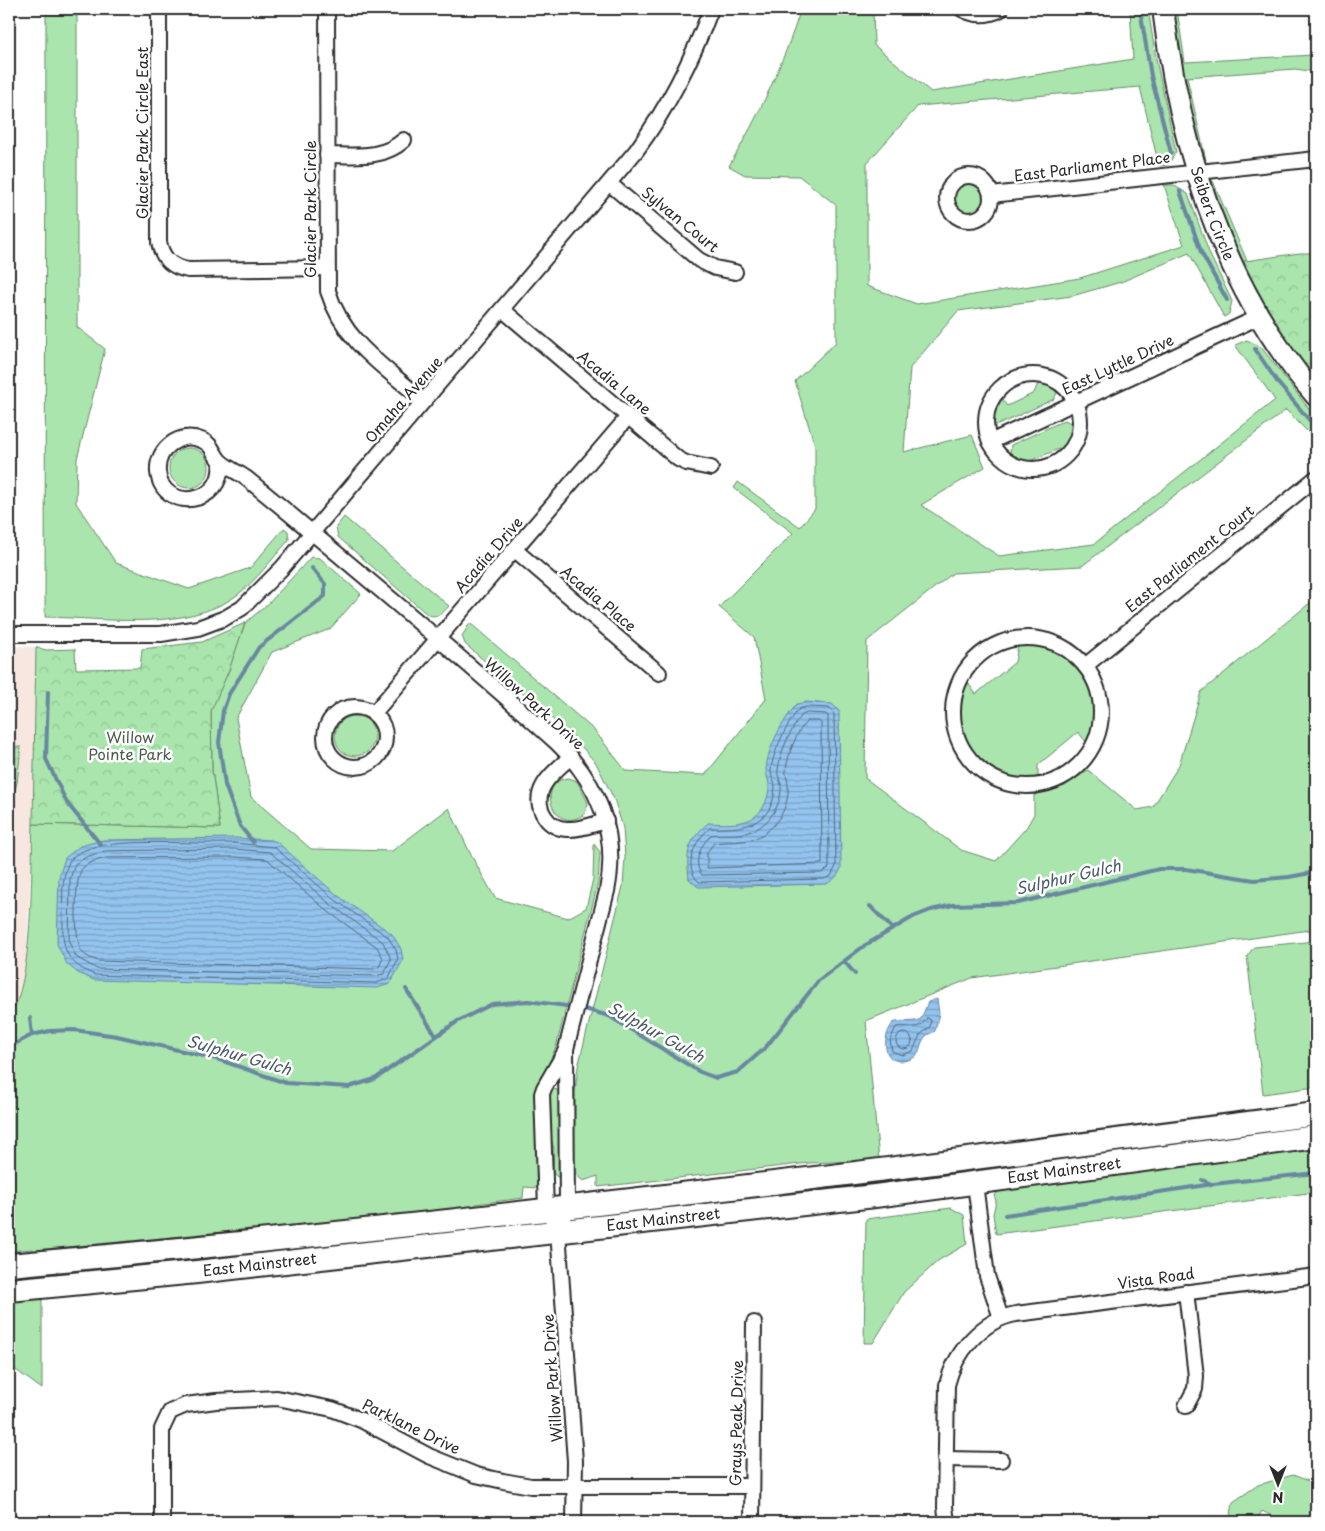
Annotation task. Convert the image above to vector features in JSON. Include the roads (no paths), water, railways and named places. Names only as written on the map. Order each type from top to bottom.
[{"type":"main road","name":"East Mainstreet","points":[[9,1265],[556,1208],[897,1169],[1316,1114]]},
{"type":"main road","name":"East Mainstreet","points":[[9,1290],[558,1232],[975,1184],[1316,1138]]},
{"type":"street","name":"Glacier Park Circle East","points":[[159,9],[158,242],[164,257],[173,266],[188,270],[326,268]]},
{"type":"street","name":"Glacier Park Circle","points":[[327,9],[326,268],[328,291],[343,326],[355,341],[424,401]]},
{"type":"street","name":"Omaha Avenue","points":[[9,634],[161,634],[204,626],[226,618],[247,604],[312,532],[610,184],[649,132],[667,104],[694,50],[711,9]]},
{"type":"street","points":[[962,9],[978,15],[1001,9]]},
{"type":"street","name":"Seibert Circle","points":[[1163,9],[1182,115],[1197,172],[1219,237],[1259,317],[1316,396]]},
{"type":"street","points":[[327,155],[378,155],[391,150],[404,140]]},
{"type":"street","name":"East Parliament Place","points":[[991,196],[1316,159]]},
{"type":"street","name":"Sylvan Court","points":[[610,184],[699,260],[714,268],[735,272]]},
{"type":"street","name":"Acadia Lane","points":[[503,310],[628,418],[686,464],[711,468]]},
{"type":"street","name":"East Lyttle Drive","points":[[990,442],[1259,317]]},
{"type":"street","points":[[1027,375],[1047,377],[1064,386],[1076,402],[1081,422],[1077,441],[1065,457],[1048,467],[1029,470],[1019,468],[1002,458],[990,442],[985,423],[989,403],[1000,387],[1008,381],[1027,375]]},
{"type":"street","name":"Acadia Drive","points":[[374,713],[628,418]]},
{"type":"street","points":[[190,437],[203,440],[214,449],[220,461],[220,473],[216,484],[209,493],[198,498],[186,499],[175,496],[166,489],[160,479],[158,466],[162,453],[177,440],[190,437]]},
{"type":"street","name":"Willow Park Drive","points":[[220,461],[244,476],[438,640],[571,757],[591,784],[606,821],[610,850],[609,882],[566,1049],[556,1208],[558,1232]]},
{"type":"street","name":"East Parliament Court","points":[[1085,666],[1316,478]]},
{"type":"street","name":"Acadia Place","points":[[515,550],[659,673]]},
{"type":"street","points":[[1017,639],[1034,639],[1050,642],[1066,649],[1085,666],[1098,689],[1101,716],[1098,734],[1091,750],[1073,770],[1058,780],[1040,785],[1013,785],[988,775],[968,757],[956,734],[953,709],[959,684],[967,669],[979,657],[1000,644],[1017,639]]},
{"type":"street","points":[[361,707],[374,713],[385,730],[385,743],[379,755],[362,766],[349,766],[337,760],[325,742],[329,721],[346,708],[361,707]]},
{"type":"street","points":[[571,757],[549,776],[541,790],[539,803],[544,817],[555,826],[571,830],[606,821]]},
{"type":"street","name":"Willow Park Drive","points":[[566,1049],[542,1094],[556,1208],[573,1412],[574,1522]]},
{"type":"street","points":[[947,1522],[945,1459],[946,1391],[952,1369],[969,1343],[984,1328],[1001,1318],[988,1276],[975,1184]]},
{"type":"street","name":"Vista Road","points":[[1001,1318],[1016,1314],[1316,1276]]},
{"type":"street","points":[[1186,1292],[1196,1376],[1195,1390],[1186,1406]]},
{"type":"street","name":"Grays Peak Drive","points":[[752,1522],[754,1323]]},
{"type":"street","name":"Parklane Drive","points":[[162,1522],[162,1429],[166,1417],[175,1409],[216,1401],[278,1398],[332,1409],[361,1420],[428,1456],[476,1475],[531,1486],[752,1486]]},
{"type":"street","points":[[945,1459],[1001,1460]]},
{"type":"water","points":[[806,702],[832,704],[839,711],[841,868],[839,873],[826,884],[698,887],[689,879],[688,854],[692,842],[708,823],[739,823],[748,820],[762,810],[769,789],[766,770],[773,743],[781,726],[797,704]]},
{"type":"water","points":[[234,838],[277,842],[337,895],[392,934],[401,949],[403,960],[390,984],[377,988],[94,980],[78,973],[67,964],[57,944],[59,877],[65,858],[80,846],[103,840]]},
{"type":"water","points":[[937,999],[939,1013],[935,1031],[925,1037],[917,1055],[911,1059],[895,1060],[887,1051],[886,1044],[886,1037],[893,1023],[921,1019],[928,1002]]},
{"type":"waterway","points":[[1140,9],[1151,76],[1171,153]]},
{"type":"waterway","points":[[1180,191],[1201,252],[1227,300]]},
{"type":"waterway","points":[[1255,349],[1278,383],[1316,428]]},
{"type":"waterway","points":[[253,842],[240,826],[225,785],[219,742],[223,711],[229,694],[259,647],[325,596],[325,584],[312,568]]},
{"type":"waterway","points":[[48,692],[46,759],[67,803],[101,845]]},
{"type":"waterway","name":"Sulphur Gulch","points":[[581,1008],[609,1016],[700,1072],[716,1078],[738,1072],[766,1047],[819,980],[864,946],[913,917],[931,910],[953,905],[1018,903],[1159,869],[1186,869],[1254,880],[1289,877],[1316,872]]},
{"type":"waterway","points":[[870,906],[892,928]]},
{"type":"waterway","points":[[9,925],[12,943],[9,951]]},
{"type":"waterway","points":[[844,961],[855,974]]},
{"type":"waterway","points":[[406,989],[436,1036]]},
{"type":"waterway","name":"Sulphur Gulch","points":[[9,1047],[32,1035],[50,1031],[74,1030],[117,1036],[217,1059],[286,1083],[349,1087],[375,1079],[458,1021],[492,1004],[528,1001],[574,1007]]},
{"type":"waterway","points":[[30,1018],[32,1035]]},
{"type":"waterway","points":[[1005,1215],[1213,1184],[1316,1173]]},
{"type":"waterway","points":[[1202,1180],[1212,1184]]},
{"type":"park label","name":"Willow Pointe Park","points":[[130,746]]}]
